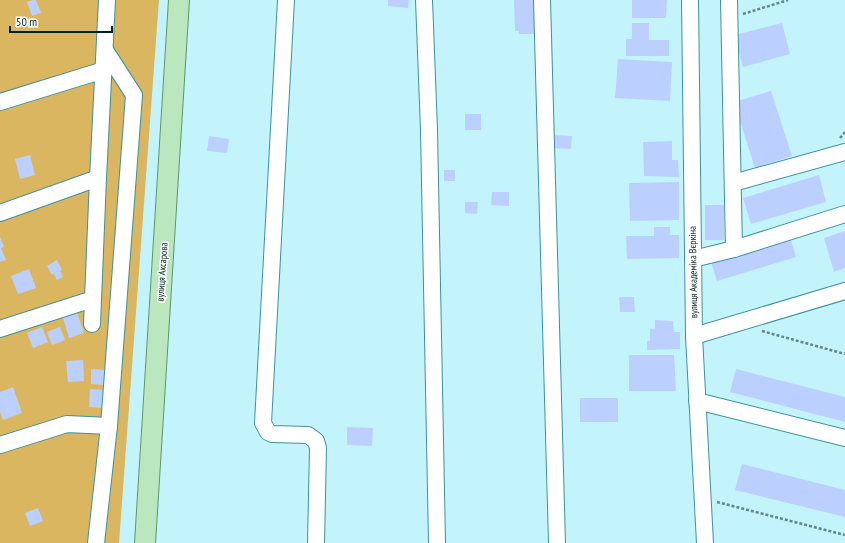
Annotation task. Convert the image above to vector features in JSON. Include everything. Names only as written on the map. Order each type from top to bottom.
[{"type":"main road","name":"вулиця Ахсарова","points":[[145,543],[179,0]]},
{"type":"street","points":[[92,324],[98,178],[108,0]]},
{"type":"street","points":[[286,0],[263,423],[265,428],[272,434],[308,435],[316,441],[318,448],[316,543]]},
{"type":"street","points":[[424,0],[429,130],[437,543]]},
{"type":"street","points":[[542,0],[557,543]]},
{"type":"street","name":"вулиця Академіка Вєркіна","points":[[690,0],[694,336],[705,543]]},
{"type":"street","points":[[729,0],[734,249]]},
{"type":"street","points":[[96,543],[109,426],[134,94],[105,50]]},
{"type":"street","points":[[0,102],[104,70]]},
{"type":"street","points":[[732,183],[845,152]]},
{"type":"street","points":[[0,213],[98,178]]},
{"type":"street","points":[[693,259],[734,249],[845,214]]},
{"type":"street","points":[[694,336],[845,291]]},
{"type":"street","points":[[0,329],[93,299]]},
{"type":"street","points":[[697,402],[845,438]]},
{"type":"street","points":[[0,445],[67,424],[109,426]]},
{"type":"path","points":[[729,18],[788,0]]},
{"type":"path","points":[[758,330],[845,354]]},
{"type":"path","points":[[713,501],[845,535]]},
{"type":"shaded area","points":[[0,0],[159,0],[119,543],[0,543]]},
{"type":"building","points":[[36,0],[41,13],[32,16],[27,2]]},
{"type":"building","points":[[388,0],[409,0],[408,8],[388,6]]},
{"type":"building","points":[[514,0],[538,0],[539,34],[519,34],[519,31],[515,31]]},
{"type":"building","points":[[632,0],[667,0],[666,18],[632,18]]},
{"type":"building","points":[[632,23],[649,23],[649,40],[669,40],[669,56],[626,56],[626,39],[632,39]]},
{"type":"building","points":[[782,23],[790,54],[743,67],[735,35]]},
{"type":"building","points":[[618,59],[672,62],[670,101],[615,98]]},
{"type":"building","points":[[771,91],[792,156],[755,168],[734,102]]},
{"type":"building","points":[[465,114],[481,114],[481,130],[465,130]]},
{"type":"building","points":[[552,135],[572,136],[571,149],[552,148]]},
{"type":"building","points":[[209,136],[229,139],[227,153],[207,151]]},
{"type":"building","points":[[672,141],[672,160],[678,160],[679,177],[644,176],[643,142]]},
{"type":"building","points":[[30,155],[35,175],[20,179],[15,159]]},
{"type":"building","points":[[444,170],[455,170],[455,181],[444,181]]},
{"type":"building","points":[[819,175],[826,202],[751,224],[743,198]]},
{"type":"building","points":[[679,182],[679,220],[630,221],[629,183]]},
{"type":"building","points":[[492,192],[509,192],[509,206],[491,205]]},
{"type":"building","points":[[465,202],[478,202],[477,214],[465,213]]},
{"type":"building","points":[[705,205],[724,205],[724,240],[705,240]]},
{"type":"building","points":[[654,227],[670,227],[670,235],[679,235],[679,258],[627,259],[626,236],[654,236]]},
{"type":"building","points":[[845,231],[845,268],[834,272],[824,238]]},
{"type":"building","points":[[0,237],[4,247],[1,248],[6,260],[0,262]]},
{"type":"building","points":[[790,238],[796,257],[717,281],[711,262]]},
{"type":"building","points":[[57,260],[62,270],[60,271],[63,277],[57,280],[47,266]]},
{"type":"building","points":[[29,269],[36,288],[18,294],[11,276]]},
{"type":"building","points":[[619,297],[634,297],[635,312],[620,312]]},
{"type":"building","points":[[76,309],[84,333],[69,338],[62,314]]},
{"type":"building","points":[[655,320],[673,321],[674,332],[680,332],[680,349],[647,350],[647,341],[650,341],[650,329],[655,329]]},
{"type":"building","points":[[42,327],[48,342],[33,348],[27,333]]},
{"type":"building","points":[[60,327],[65,340],[52,345],[47,332]]},
{"type":"building","points":[[629,355],[674,355],[676,391],[629,391]]},
{"type":"building","points":[[83,360],[84,381],[68,382],[66,361]]},
{"type":"building","points":[[91,369],[105,370],[105,385],[91,384]]},
{"type":"building","points":[[736,369],[845,397],[845,422],[730,392]]},
{"type":"building","points":[[13,387],[22,413],[3,420],[0,412],[0,392]]},
{"type":"building","points":[[90,389],[106,390],[104,408],[89,407]]},
{"type":"building","points":[[580,398],[618,398],[618,422],[580,422]]},
{"type":"building","points":[[347,427],[373,428],[372,446],[347,445]]},
{"type":"building","points":[[742,464],[845,490],[845,517],[735,490]]},
{"type":"building","points":[[38,508],[43,521],[30,526],[25,513]]}]
